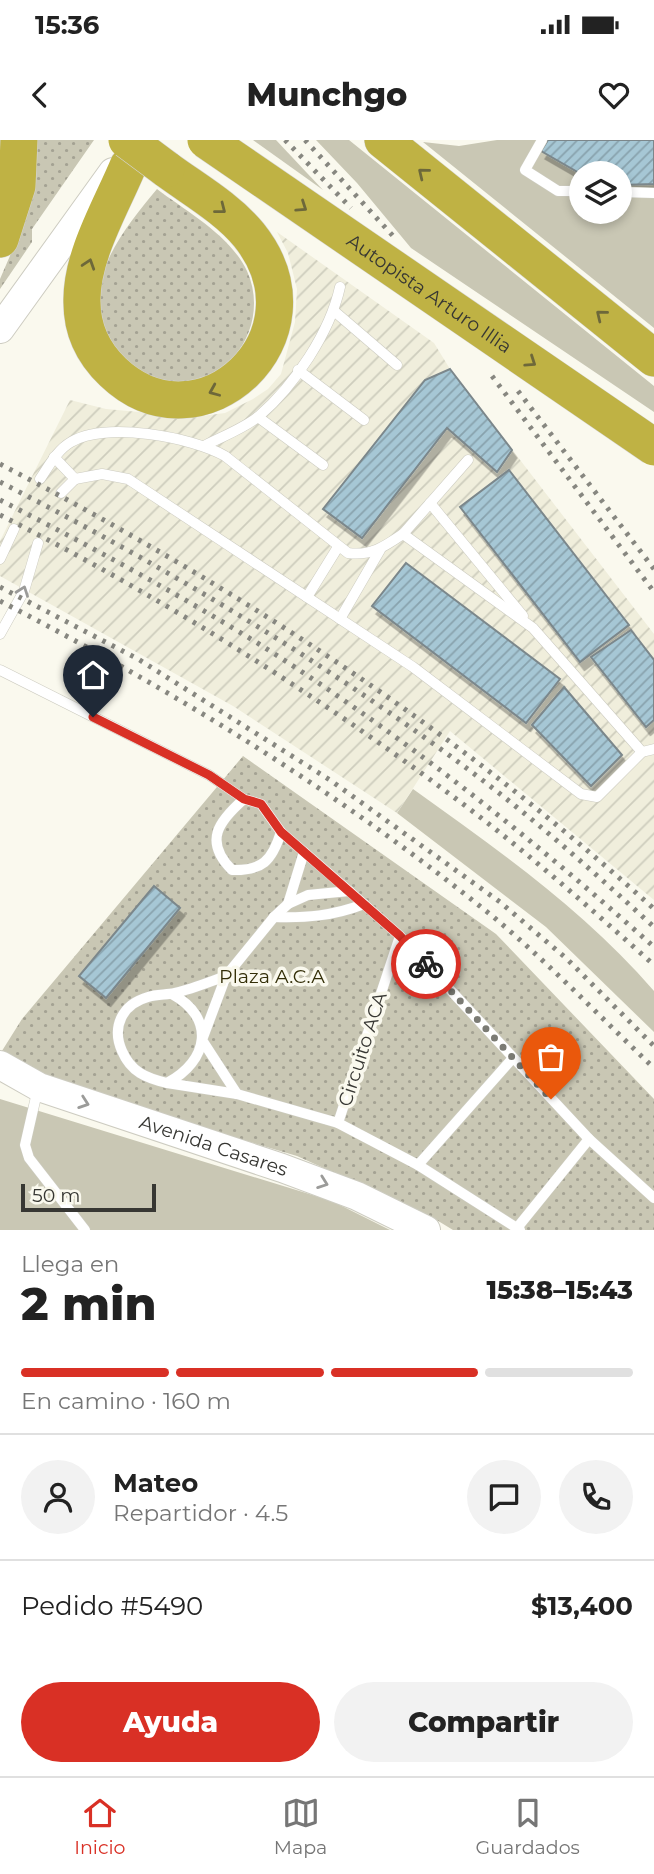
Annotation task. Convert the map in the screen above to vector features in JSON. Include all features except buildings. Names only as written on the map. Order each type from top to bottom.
[{"type":"highway","points":[[2,228],[19,171],[19,140]]},
{"type":"highway","name":"Autopista Arturo Illia","points":[[206,140],[654,447]]},
{"type":"highway","points":[[383,140],[654,358]]},
{"type":"highway","points":[[125,156],[166,169],[216,205],[250,236],[266,262],[275,297],[271,332],[253,364],[221,389],[195,398],[153,395],[128,384],[99,357],[84,325],[82,301],[85,279],[125,156]]},
{"type":"street","points":[[0,329],[125,156]]},
{"type":"street","name":"Avenida Casares","points":[[0,1065],[38,1087],[295,1172],[357,1196],[426,1230]]},
{"type":"lane","points":[[542,140],[525,170],[558,191],[569,191]]},
{"type":"lane","points":[[632,192],[654,193]]},
{"type":"lane","points":[[206,445],[258,417],[298,370],[334,311],[340,287]]},
{"type":"lane","points":[[334,311],[397,365]]},
{"type":"lane","points":[[298,370],[364,420]]},
{"type":"lane","points":[[258,417],[323,466]]},
{"type":"lane","points":[[40,479],[54,457],[71,442],[105,432],[206,445],[225,456],[338,547],[348,553],[362,555],[380,550],[402,534],[468,460]]},
{"type":"lane","points":[[54,457],[75,479]]},
{"type":"lane","points":[[61,493],[75,479],[102,474],[128,479],[413,667],[581,794],[597,797],[642,752],[654,749]]},
{"type":"lane","points":[[430,503],[533,628],[642,752]]},
{"type":"lane","points":[[0,559],[14,529]]},
{"type":"lane","points":[[402,534],[533,628]]},
{"type":"lane","points":[[0,635],[24,591],[38,543]]},
{"type":"lane","points":[[307,597],[338,547]]},
{"type":"lane","points":[[340,619],[380,550]]},
{"type":"lane","points":[[0,670],[209,775],[244,799],[261,804],[281,832],[400,936],[589,1139],[654,1198]]},
{"type":"lane","points":[[244,799],[219,825],[216,842],[220,858],[232,870],[252,870],[266,862],[276,849],[281,832]]},
{"type":"lane","points":[[288,904],[304,852]]},
{"type":"lane","points":[[226,976],[172,994],[150,996],[130,1003],[117,1026],[118,1043],[127,1063],[144,1077],[167,1083],[184,1074],[194,1061],[226,976],[274,917],[288,904],[326,891],[349,891]]},
{"type":"lane","points":[[274,917],[311,918],[340,914],[364,904]]},
{"type":"lane","name":"Circuito ACA","points":[[338,1123],[400,936]]},
{"type":"lane","points":[[172,994],[190,1004],[198,1016],[202,1040],[237,1094]]},
{"type":"lane","points":[[418,1165],[512,1059]]},
{"type":"lane","name":"Circuito ACA","points":[[167,1083],[237,1094],[338,1123],[418,1165],[518,1229],[589,1139]]},
{"type":"lane","points":[[38,1087],[25,1145],[29,1158],[86,1230]]},
{"type":"shaded area","points":[[277,232],[434,343],[450,369],[654,634],[654,900],[450,731],[397,813],[233,706],[0,576],[0,541],[70,400],[106,409],[194,417],[225,413],[268,389],[281,374],[295,322],[297,289],[288,253]]},
{"type":"green space","points":[[33,140],[94,140],[32,229],[32,242],[0,289],[0,279],[25,221],[32,195]]},
{"type":"green space","points":[[253,140],[276,140],[323,190]]},
{"type":"green space","points":[[316,140],[349,140],[654,386],[654,412],[411,248],[357,183]]},
{"type":"green space","points":[[497,140],[654,140],[654,328],[423,142],[459,146]]},
{"type":"green space","points":[[157,189],[207,225],[230,246],[247,271],[253,289],[251,326],[244,343],[233,358],[219,370],[203,378],[184,382],[156,381],[128,363],[112,345],[102,323],[99,302],[107,262],[129,224]]},
{"type":"green space","name":"Plaza A.C.A","points":[[243,756],[496,934],[654,1099],[654,1230],[453,1230],[430,1216],[297,1156],[47,1082],[0,1054],[22,1019]]},
{"type":"green space","points":[[413,789],[540,883],[627,962],[654,991],[654,1032],[546,927],[397,813]]},
{"type":"green space","points":[[0,1099],[332,1201],[390,1230],[0,1230]]},
{"type":"railway","points":[[285,140],[351,208]]},
{"type":"railway","points":[[305,140],[394,237]]},
{"type":"railway","points":[[492,376],[654,592]]},
{"type":"railway","points":[[518,391],[654,569]]},
{"type":"railway","points":[[0,464],[174,560],[342,666],[502,781],[654,909]]},
{"type":"railway","points":[[0,482],[62,514],[244,618],[363,694],[500,794],[654,927]]},
{"type":"railway","points":[[0,500],[163,587],[311,678],[413,750],[512,826],[654,947]]},
{"type":"railway","points":[[0,515],[178,613],[349,722],[509,840],[654,965]]},
{"type":"railway","points":[[0,587],[138,659],[330,780],[500,902],[567,959],[654,1046]]},
{"type":"railway","points":[[0,601],[192,707],[375,827],[512,933],[654,1068]]},
{"type":"way so far","points":[[426,964],[551,1099]]},
{"type":"route","points":[[93,717],[209,775],[244,799],[261,804],[281,832],[400,936],[426,964]]}]
